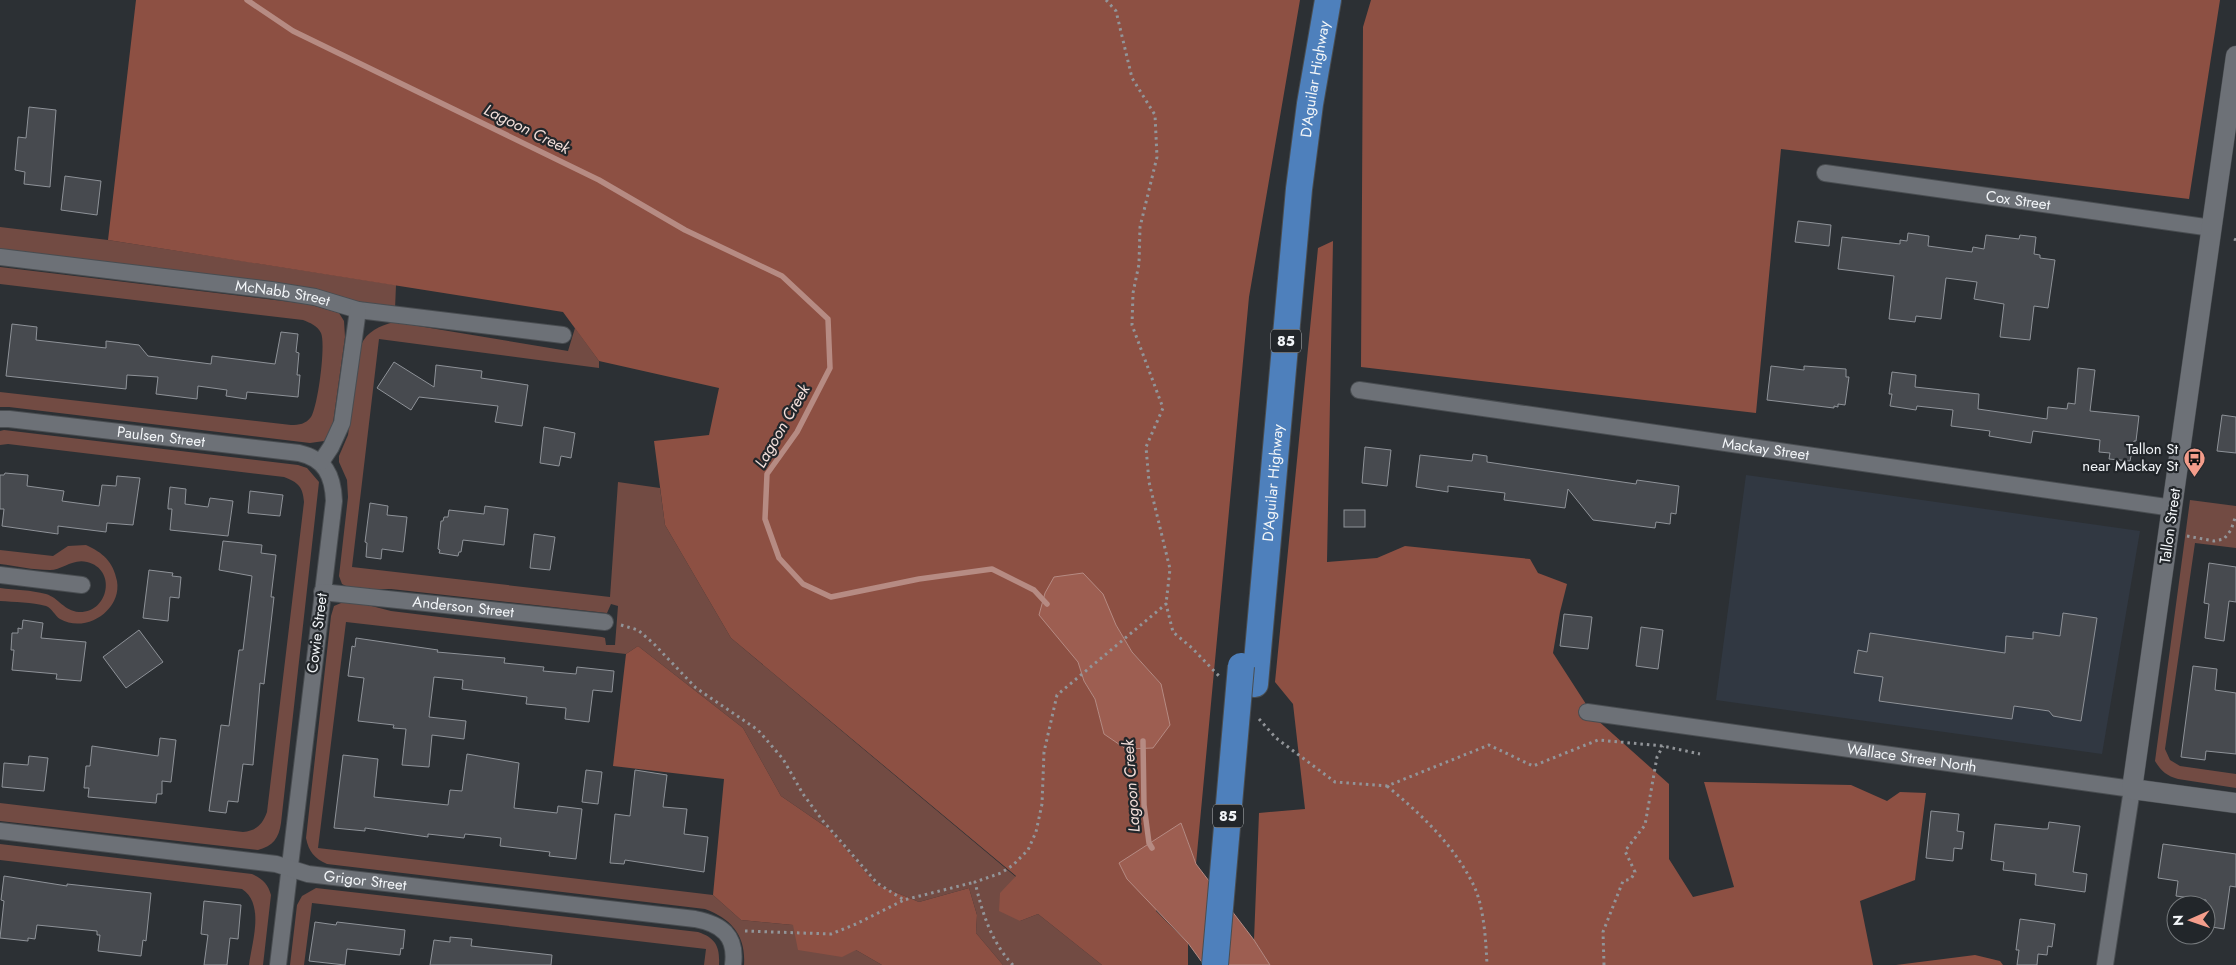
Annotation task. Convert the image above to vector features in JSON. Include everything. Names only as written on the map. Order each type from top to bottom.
[{"type":"highway","name":"D'Aguilar Highway","points":[[1215,965],[1285,174],[1294,104],[1312,0]]},
{"type":"highway","name":"D'Aguilar Highway","points":[[1230,965],[1240,678],[1299,189],[1328,0]]},
{"type":"street","name":"Tallon Street","points":[[2105,965],[2132,789],[2236,56]]},
{"type":"street","name":"Cox Street","points":[[1825,173],[2212,228]]},
{"type":"street","name":"McNabb Street","points":[[0,257],[280,291],[315,296],[358,310],[563,335]]},
{"type":"street","points":[[321,462],[331,447],[342,423],[358,310]]},
{"type":"street","name":"Mackay Street","points":[[1359,390],[2172,508]]},
{"type":"street","name":"Paulsen Street","points":[[0,419],[298,453],[312,456],[321,462]]},
{"type":"street","name":"Cowie Street","points":[[278,965],[334,488],[321,462]]},
{"type":"street","points":[[0,575],[82,585]]},
{"type":"street","name":"Anderson Street","points":[[322,592],[605,622]]},
{"type":"street","name":"Wallace Street North","points":[[1587,712],[2236,803]]},
{"type":"street","name":"Grigor Street","points":[[0,832],[276,864],[308,874],[695,919],[711,922],[721,927],[727,934]]},
{"type":"street","points":[[727,934],[732,947],[733,965]]},
{"type":"path","points":[[1106,0],[1116,11],[1132,78],[1155,115],[1158,157],[1140,227],[1139,264],[1133,292],[1132,325],[1164,408],[1146,447],[1149,482],[1170,569],[1166,604],[1173,632],[1192,648],[1240,678]]},
{"type":"path","points":[[2169,532],[2214,541],[2224,539],[2231,530],[2236,515]]},
{"type":"path","points":[[727,934],[753,930],[831,934],[904,900],[976,882],[1001,873],[1013,865],[1028,850],[1036,832],[1042,804],[1044,752],[1057,695],[1166,604]]},
{"type":"path","points":[[605,622],[638,630],[696,688],[758,730],[783,759],[803,794],[823,821],[877,883],[904,900]]},
{"type":"path","points":[[1257,717],[1276,738],[1335,782],[1387,786],[1489,745],[1533,766],[1598,740],[1663,746],[1700,754]]},
{"type":"path","points":[[1604,965],[1603,932],[1623,881],[1631,880],[1635,872],[1626,851],[1645,825],[1657,757],[1663,746]]},
{"type":"path","points":[[1387,786],[1415,809],[1450,846],[1475,888],[1486,935],[1487,965]]},
{"type":"path","points":[[976,882],[986,921],[1002,951],[1013,965]]},
{"type":"shaded area","points":[[136,0],[1300,0],[1249,297],[1196,864],[1181,823],[1156,911],[1188,943],[1188,965],[1102,965],[1038,914],[1020,921],[999,911],[1000,893],[1016,876],[731,638],[665,525],[654,441],[709,435],[719,388],[599,361],[563,312],[108,240]],"holes":[[[1116,625],[1132,652],[1161,684],[1104,734],[1095,699],[1084,681],[1078,662]]]},
{"type":"shaded area","points":[[1371,0],[2220,0],[2189,199],[1781,149],[1756,413],[1361,367],[1363,27]]},
{"type":"shaded area","points":[[0,227],[108,240],[396,285],[395,309],[360,305],[301,289],[0,249]]},
{"type":"shaded area","points":[[1333,241],[1327,562],[1377,558],[1405,546],[1530,559],[1538,573],[1567,584],[1553,653],[1595,718],[1669,784],[1669,859],[1693,897],[1734,887],[1704,782],[1851,785],[1887,801],[1900,792],[1926,793],[1915,880],[1860,901],[1873,965],[1270,965],[1254,940],[1259,813],[1305,809],[1293,704],[1275,682],[1318,248]]},
{"type":"shaded area","points":[[0,267],[308,304],[339,313],[344,321],[345,337],[330,433],[324,441],[310,443],[0,407],[0,392],[291,425],[300,424],[305,423],[314,411],[319,388],[323,349],[319,330],[303,320],[0,284]]},
{"type":"shaded area","points":[[394,322],[568,351],[575,328],[599,361],[599,368],[379,339],[352,567],[610,597],[618,482],[660,488],[665,525],[731,638],[1016,877],[1020,921],[1038,914],[1102,965],[1003,965],[976,933],[977,915],[969,888],[919,902],[876,884],[829,829],[781,796],[743,728],[638,646],[626,654],[346,622],[318,848],[713,895],[741,920],[793,925],[856,950],[882,965],[744,965],[743,945],[740,937],[730,923],[705,909],[327,864],[315,857],[306,838],[331,616],[334,606],[348,600],[391,611],[602,637],[605,638],[606,645],[615,645],[618,606],[611,604],[607,613],[391,589],[352,589],[342,584],[339,576],[348,497],[347,480],[339,462],[339,456],[348,435],[361,345],[374,330]]},
{"type":"shaded area","points":[[0,431],[298,465],[307,468],[319,482],[281,823],[277,837],[268,846],[258,850],[0,821],[0,803],[243,832],[252,830],[261,824],[267,812],[304,502],[301,489],[296,483],[284,477],[8,444],[0,445]]},
{"type":"shaded area","points":[[1746,475],[2140,531],[2102,754],[1716,700]]},
{"type":"shaded area","points":[[2190,500],[2236,506],[2236,548],[2195,543],[2165,749],[2170,760],[2180,766],[2236,774],[2236,788],[2174,778],[2167,775],[2155,761]]},
{"type":"shaded area","points":[[86,545],[106,558],[113,568],[117,581],[117,592],[114,601],[108,610],[100,616],[91,621],[70,623],[60,619],[46,606],[0,601],[0,588],[46,594],[55,598],[65,607],[79,612],[97,606],[103,598],[106,581],[103,573],[96,566],[87,562],[72,563],[50,570],[0,564],[0,550],[53,556],[68,546]]},
{"type":"shaded area","points":[[1083,573],[1103,594],[1116,625],[1132,652],[1161,684],[1170,725],[1153,748],[1126,749],[1104,734],[1095,699],[1084,681],[1078,662],[1039,615],[1045,593],[1054,577]]},
{"type":"shaded area","points":[[638,646],[743,728],[781,796],[829,829],[876,884],[919,902],[969,888],[977,915],[976,933],[1003,965],[882,965],[856,950],[842,957],[798,950],[793,925],[741,920],[713,895],[724,779],[613,766],[626,654]]},
{"type":"shaded area","points":[[1181,823],[1196,864],[1254,940],[1270,965],[1204,965],[1188,943],[1127,879],[1119,863]]},
{"type":"shaded area","points":[[0,844],[252,874],[264,882],[271,895],[263,965],[249,965],[255,914],[249,896],[242,889],[0,860]]},
{"type":"shaded area","points":[[316,888],[698,932],[709,937],[716,944],[719,953],[719,965],[704,965],[706,949],[312,903],[304,965],[290,965],[297,905],[302,896]]},
{"type":"shaded area","points":[[1975,955],[2000,961],[2003,965],[1896,965]]},
{"type":"building","points":[[29,107],[56,110],[50,187],[24,184],[25,172],[15,170],[18,137],[26,138]]},
{"type":"building","points":[[65,176],[101,181],[97,215],[61,210]]},
{"type":"building","points":[[1798,221],[1831,225],[1829,246],[1795,242]]},
{"type":"building","points":[[1908,233],[1929,236],[1928,246],[1972,252],[1973,247],[1984,249],[1986,235],[2019,239],[2020,235],[2036,237],[2034,254],[2040,255],[2040,258],[2055,260],[2048,308],[2034,306],[2030,340],[2000,337],[2004,304],[1974,299],[1977,282],[1946,278],[1941,319],[1916,316],[1915,322],[1889,319],[1894,276],[1838,269],[1842,237],[1900,244],[1900,240],[1907,241]]},
{"type":"building","points":[[12,324],[37,327],[36,340],[106,348],[106,341],[139,345],[148,356],[211,364],[212,356],[275,364],[281,332],[298,334],[296,352],[299,353],[297,375],[300,375],[298,397],[247,392],[246,399],[226,396],[227,390],[198,386],[197,399],[156,394],[158,377],[127,375],[126,389],[6,376]]},
{"type":"building","points":[[394,362],[434,387],[436,365],[482,371],[481,378],[528,385],[522,426],[495,422],[498,406],[419,397],[411,410],[377,388]]},
{"type":"building","points":[[1771,366],[1804,370],[1804,366],[1846,369],[1846,377],[1849,377],[1845,405],[1838,404],[1838,407],[1834,406],[1834,408],[1767,400]]},
{"type":"building","points":[[2078,368],[2095,370],[2090,411],[2139,416],[2136,441],[2134,441],[2130,461],[2109,459],[2110,453],[2099,452],[2100,440],[2033,431],[2031,443],[1989,436],[1990,431],[1951,426],[1953,410],[1917,406],[1916,410],[1890,406],[1892,394],[1889,394],[1892,372],[1916,375],[1915,387],[1979,394],[1978,409],[2047,419],[2048,407],[2067,409],[2068,403],[2075,404]]},
{"type":"building","points":[[2222,415],[2236,417],[2236,453],[2217,451]]},
{"type":"building","points":[[544,427],[575,433],[571,458],[561,456],[559,466],[540,463]]},
{"type":"building","points":[[1365,447],[1391,450],[1387,486],[1362,483]]},
{"type":"building","points":[[1473,454],[1487,456],[1487,462],[1636,484],[1637,480],[1679,486],[1676,514],[1671,513],[1670,524],[1656,522],[1655,528],[1593,520],[1568,489],[1565,508],[1504,500],[1505,493],[1448,486],[1448,492],[1416,487],[1420,455],[1472,461]]},
{"type":"building","points":[[5,473],[28,475],[27,486],[64,491],[62,501],[99,506],[102,485],[116,486],[117,476],[140,478],[133,525],[107,523],[106,532],[58,526],[58,534],[2,526],[4,509],[0,509],[0,475]]},
{"type":"building","points":[[170,487],[186,489],[185,504],[208,507],[210,498],[233,501],[228,536],[170,530],[172,509],[168,509],[168,506]]},
{"type":"building","points":[[250,491],[283,495],[280,516],[248,513]]},
{"type":"building","points":[[370,503],[388,506],[387,515],[407,517],[403,552],[382,549],[381,559],[366,557],[367,543],[365,542]]},
{"type":"building","points":[[485,506],[508,509],[504,545],[463,540],[461,552],[459,552],[458,556],[439,553],[441,521],[443,521],[444,517],[448,517],[449,510],[484,514]]},
{"type":"building","points":[[1344,510],[1365,510],[1365,527],[1344,527]]},
{"type":"building","points":[[534,534],[555,537],[550,570],[530,568]]},
{"type":"building","points":[[223,541],[262,545],[261,553],[276,555],[271,597],[274,597],[264,684],[260,683],[253,765],[243,764],[238,802],[228,801],[226,813],[209,811],[221,725],[229,726],[239,650],[243,650],[252,576],[219,570]]},
{"type":"building","points":[[2209,563],[2236,567],[2236,602],[2229,601],[2224,641],[2205,638],[2209,604],[2204,603]]},
{"type":"building","points":[[149,570],[173,573],[172,576],[181,577],[179,598],[170,597],[168,621],[143,618]]},
{"type":"building","points":[[2063,613],[2097,618],[2081,721],[2053,716],[2049,711],[2014,706],[2012,719],[1879,701],[1883,677],[1854,673],[1858,650],[1867,652],[1870,633],[2005,653],[2006,636],[2033,639],[2033,632],[2060,636]]},
{"type":"building","points":[[1564,614],[1592,617],[1588,649],[1560,646]]},
{"type":"building","points":[[23,620],[43,623],[41,638],[86,642],[81,681],[56,679],[57,674],[12,670],[14,650],[11,650],[12,633],[18,633],[18,628],[22,629]]},
{"type":"building","points":[[1641,627],[1663,630],[1658,669],[1636,666]]},
{"type":"building","points":[[139,630],[163,662],[126,688],[103,657]]},
{"type":"building","points":[[356,638],[438,650],[437,652],[505,658],[504,663],[544,667],[543,671],[576,674],[577,667],[614,671],[612,692],[593,690],[589,722],[565,719],[566,708],[526,704],[527,697],[462,689],[463,680],[434,677],[429,717],[466,721],[464,739],[432,735],[429,767],[402,765],[406,729],[393,728],[394,725],[358,721],[364,678],[348,676],[352,646],[355,647]]},
{"type":"building","points":[[2193,666],[2217,669],[2215,690],[2236,693],[2236,754],[2206,751],[2205,760],[2181,757]]},
{"type":"building","points":[[160,738],[176,740],[171,782],[162,781],[162,794],[157,794],[156,803],[88,797],[89,788],[84,788],[86,766],[90,766],[92,746],[158,756]]},
{"type":"building","points":[[467,754],[519,763],[514,808],[557,813],[558,806],[582,809],[576,859],[549,856],[550,852],[500,846],[501,838],[465,834],[464,838],[428,834],[428,837],[365,828],[365,831],[334,828],[343,755],[378,759],[374,797],[448,805],[450,790],[462,791]]},
{"type":"building","points":[[29,756],[48,758],[44,791],[2,787],[4,763],[28,765]]},
{"type":"building","points":[[586,770],[602,772],[598,804],[582,802]]},
{"type":"building","points":[[635,770],[667,775],[663,807],[687,809],[684,834],[708,837],[704,872],[625,860],[624,864],[610,863],[615,814],[630,816]]},
{"type":"building","points":[[1931,811],[1959,814],[1957,831],[1964,832],[1962,849],[1954,848],[1953,861],[1926,858]]},
{"type":"building","points":[[2049,822],[2080,826],[2073,872],[2087,874],[2085,892],[2035,885],[2036,874],[2003,870],[2004,862],[1991,860],[1995,824],[2048,829]]},
{"type":"building","points":[[2163,844],[2236,854],[2236,887],[2230,886],[2224,929],[2216,928],[2216,895],[2176,895],[2178,881],[2158,878]]},
{"type":"building","points":[[4,876],[67,886],[67,884],[151,893],[146,941],[143,940],[141,956],[98,951],[100,935],[97,935],[97,931],[37,925],[35,939],[28,938],[28,941],[0,938],[4,901],[1,900]]},
{"type":"building","points":[[204,901],[241,905],[238,939],[230,938],[227,965],[204,965],[208,935],[201,934]]},
{"type":"building","points":[[2020,919],[2055,924],[2052,947],[2048,946],[2047,955],[2038,954],[2037,965],[2017,965],[2019,950],[2016,950]]},
{"type":"building","points":[[315,922],[336,925],[337,922],[405,930],[403,949],[401,948],[400,955],[347,949],[345,965],[309,961]]},
{"type":"building","points":[[450,937],[472,939],[471,946],[552,955],[551,965],[430,965],[434,940],[450,942]]},
{"type":"waterway","name":"Lagoon Creek","points":[[247,0],[293,31],[599,180],[685,230],[782,276],[828,319],[830,368],[797,432],[767,474],[765,519],[779,558],[803,584],[831,597],[919,579],[992,569],[1034,590],[1047,604]]},
{"type":"waterway","name":"Lagoon Creek","points":[[1143,741],[1144,805],[1149,843],[1152,848]]},
{"type":"place","name":"Tallon St near Mackay St","points":[[2194,477]]}]
